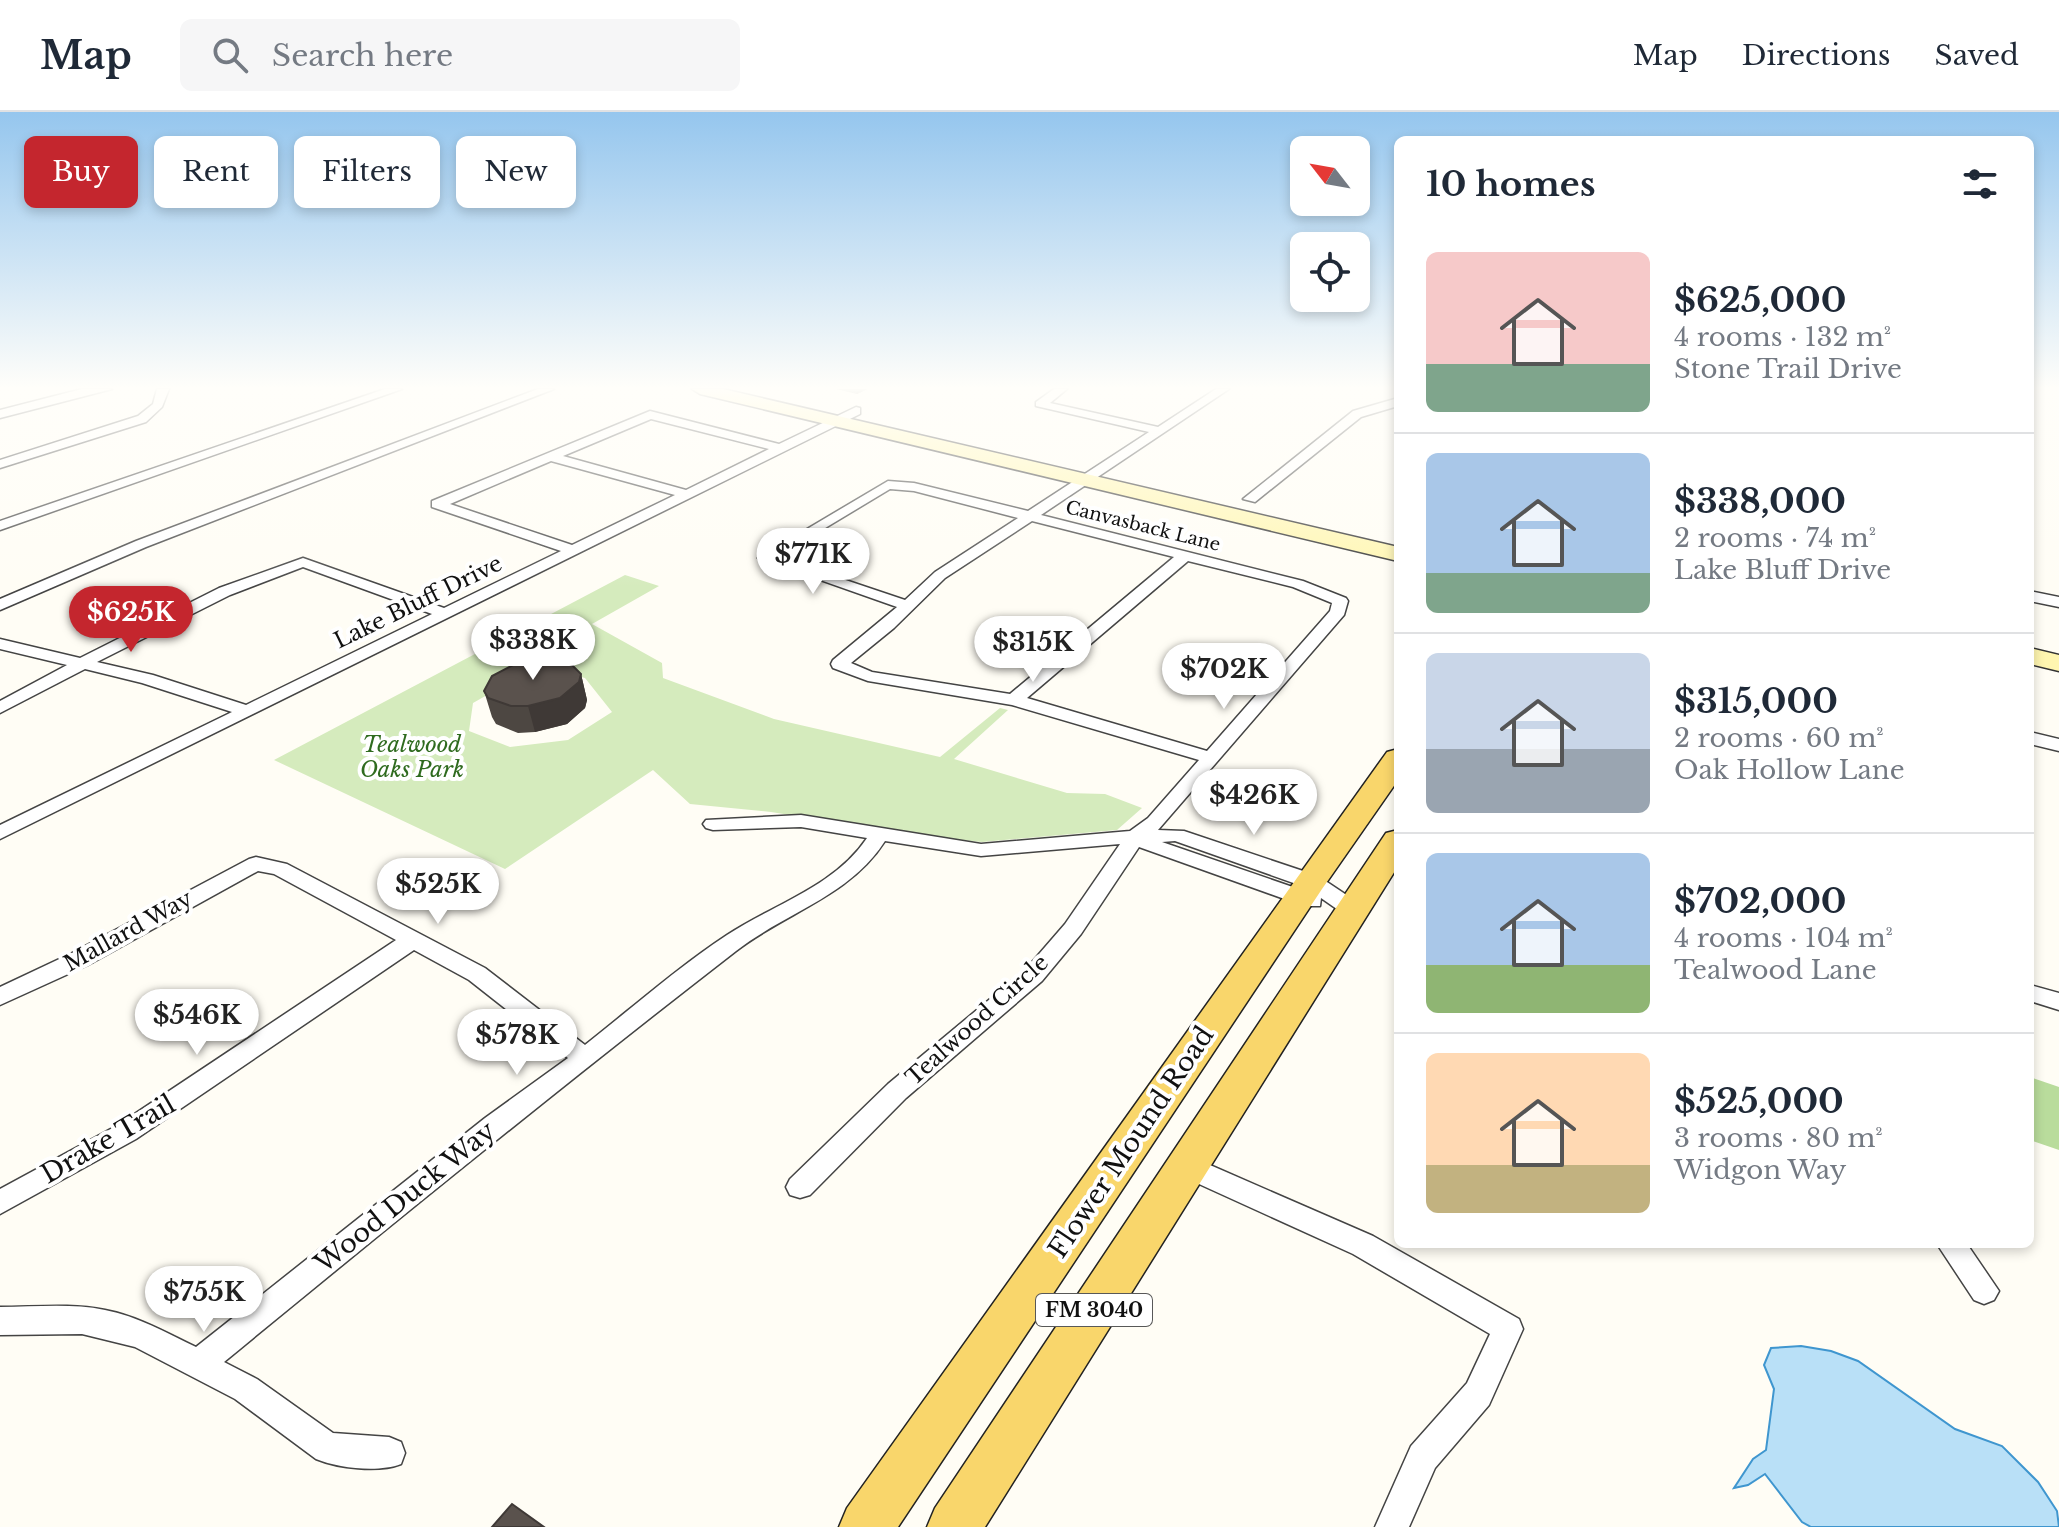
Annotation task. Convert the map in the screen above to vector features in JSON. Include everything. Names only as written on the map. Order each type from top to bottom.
[{"type":"main road","points":[[977,455],[1394,553]]},
{"type":"main road","points":[[1051,455],[1394,533]]},
{"type":"main road","points":[[1328,539],[1347,522]]},
{"type":"main road","points":[[2034,657],[2059,663]]},
{"type":"main road","points":[[2034,676],[2059,681]]},
{"type":"main road","name":"Flower Mound Road","points":[[866,1527],[1304,889],[1394,764]]},
{"type":"main road","name":"FM 3040","points":[[954,1527],[1394,846]]},
{"type":"street","points":[[0,464],[28,455]]},
{"type":"street","points":[[0,526],[206,455]]},
{"type":"street","points":[[0,605],[141,544],[375,455]]},
{"type":"street","name":"Lake Bluff Drive","points":[[0,833],[765,455]]},
{"type":"street","points":[[1122,455],[940,575],[909,606],[839,664],[868,676],[1014,700],[1211,758]]},
{"type":"street","points":[[1250,499],[1305,455]]},
{"type":"street","points":[[572,550],[437,504],[548,456],[686,494]]},
{"type":"street","name":"Canvasback Lane","points":[[909,606],[768,561],[767,555],[888,485],[925,489],[1186,555],[1298,584],[1340,601]]},
{"type":"street","points":[[1014,700],[1186,555]]},
{"type":"street","points":[[0,708],[214,598],[303,562],[444,613]]},
{"type":"street","points":[[2034,597],[2059,602]]},
{"type":"street","name":"Tealwood Circle","points":[[800,1187],[897,1091],[1034,975],[1073,929],[1135,837],[1155,822],[1338,612],[1340,601]]},
{"type":"street","points":[[0,644],[201,694],[247,711]]},
{"type":"street","points":[[2034,739],[2059,745]]},
{"type":"street","points":[[713,824],[801,821],[981,850],[1082,839],[1135,837],[1164,851],[1304,889],[1352,909]]},
{"type":"street","name":"Wood Duck Way","points":[[200,1363],[494,1125],[751,928],[817,894],[853,867],[870,852],[879,835]]},
{"type":"street","name":"Mallard Way","points":[[0,997],[80,959],[256,864],[280,869],[414,939]]},
{"type":"street","points":[[414,939],[477,974],[585,1058]]},
{"type":"street","name":"Drake Trail","points":[[0,1203],[127,1132],[414,939]]},
{"type":"street","points":[[2034,994],[2059,1002]]},
{"type":"street","points":[[1187,1166],[1363,1245],[1508,1329],[1478,1394],[1423,1457],[1392,1527]]},
{"type":"street","points":[[1954,1248],[1984,1291]]},
{"type":"street","points":[[0,1321],[82,1320],[108,1324],[144,1336],[246,1389],[327,1448],[389,1453]]},
{"type":"green space","name":"Tealwood Oaks Park","points":[[625,575],[659,586],[592,624],[662,663],[663,678],[774,719],[940,757],[1000,708],[1008,710],[954,759],[1067,793],[1105,794],[1142,808],[1117,830],[982,842],[771,812],[690,804],[653,770],[505,869],[274,760]],"holes":[[[559,671],[585,678],[612,712],[568,740],[510,747],[469,731],[473,703],[517,678]]]},
{"type":"green space","points":[[2034,1078],[2059,1087],[2059,1150],[2034,1141]]},
{"type":"water","points":[[1801,1346],[1831,1351],[1858,1361],[1955,1429],[2002,1446],[2038,1482],[2057,1511],[2059,1527],[1811,1527],[1802,1522],[1765,1474],[1748,1485],[1734,1488],[1753,1459],[1766,1450],[1774,1389],[1764,1365],[1771,1348]]},
{"type":"building","points":[[544,658],[569,662],[581,674],[579,682],[560,698],[528,706],[511,706],[488,698],[484,691],[492,676],[515,664]]},
{"type":"building","points":[[512,1504],[544,1527],[492,1527]]}]
